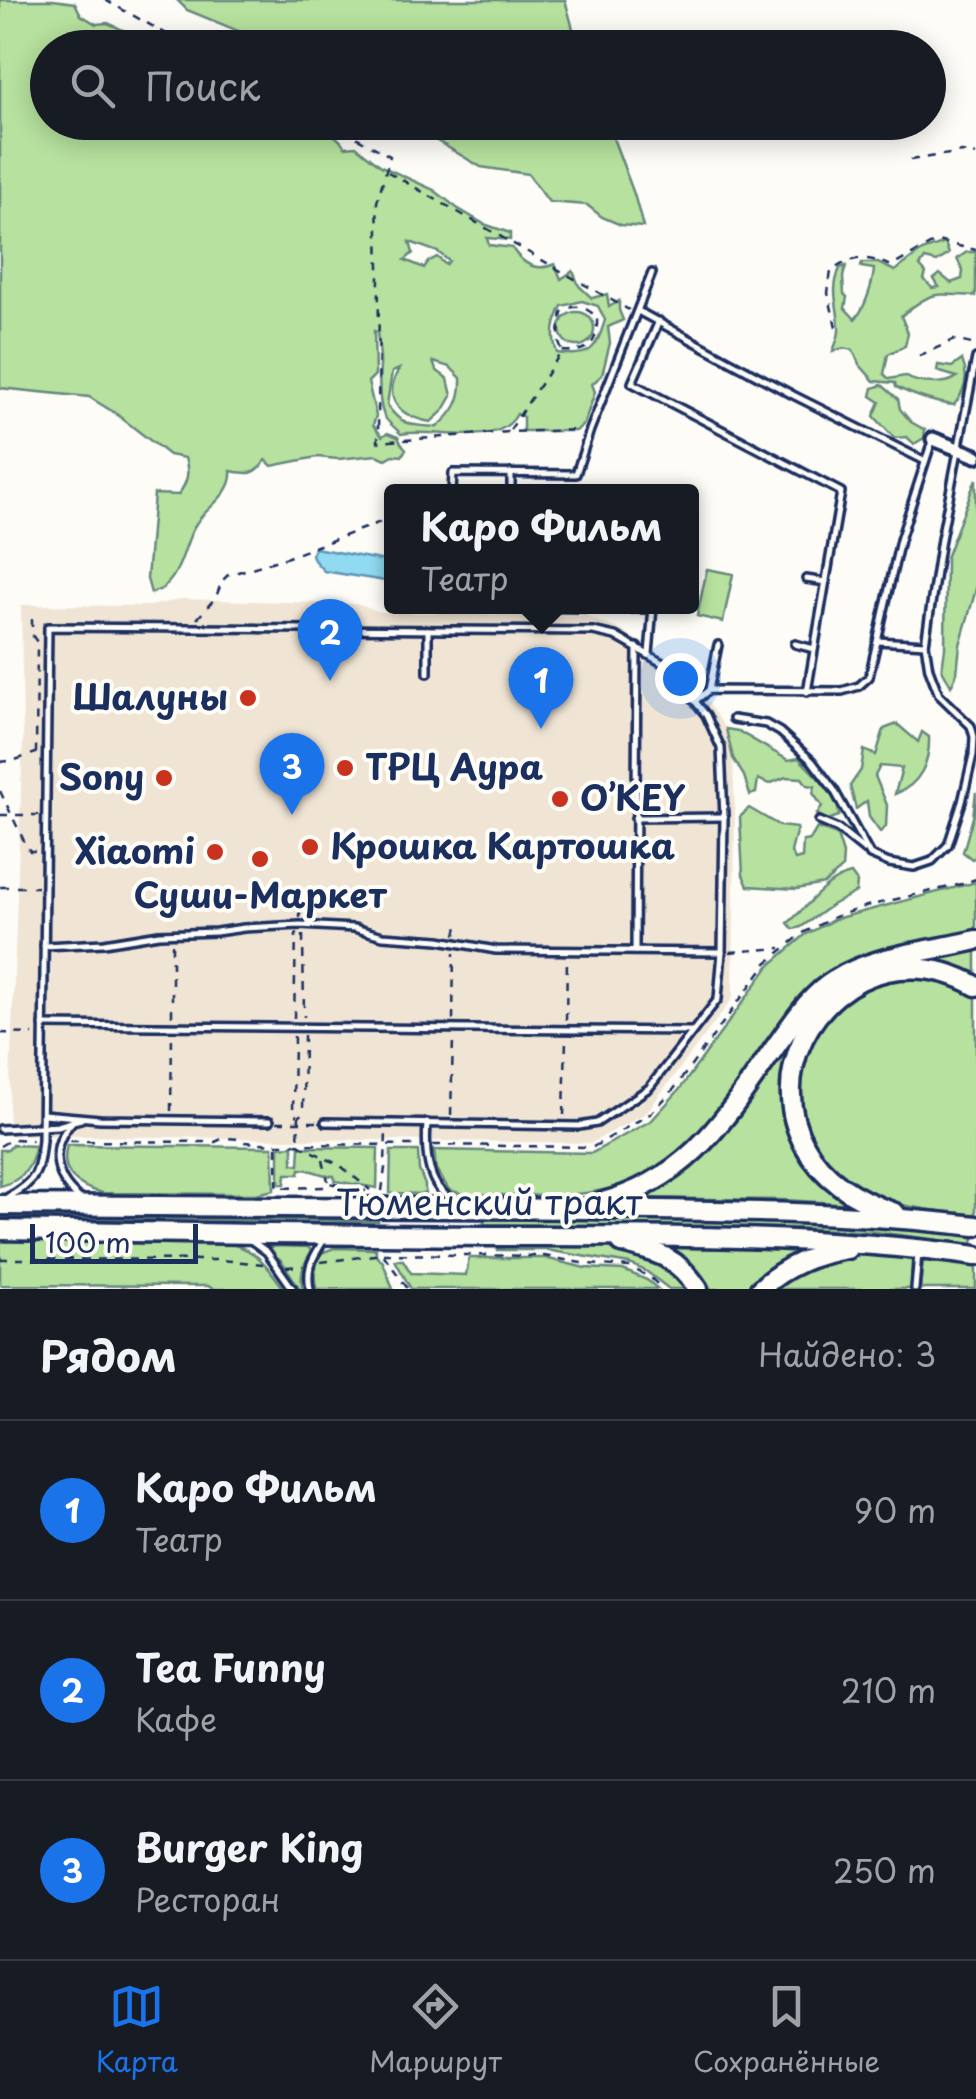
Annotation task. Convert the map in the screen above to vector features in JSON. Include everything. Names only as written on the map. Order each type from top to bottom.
[{"type":"main road","points":[[562,1208],[630,1194],[670,1173],[687,1159],[726,1114],[802,1010],[834,980],[870,964],[976,940]]},
{"type":"main road","points":[[915,1220],[856,1197],[827,1174],[810,1154],[793,1111],[791,1084],[796,1055],[824,1006],[848,986],[868,976],[920,968],[943,972],[976,986]]},
{"type":"main road","name":"Тюменский тракт","points":[[0,1202],[798,1213],[976,1226]]},
{"type":"main road","name":"Тюменский тракт","points":[[0,1230],[718,1236],[825,1241],[976,1256]]},
{"type":"main road","points":[[597,1236],[662,1254],[698,1289]]},
{"type":"main road","points":[[760,1289],[788,1268],[829,1252],[852,1248],[910,1249]]},
{"type":"street","points":[[933,439],[976,456]]},
{"type":"lane","points":[[452,484],[453,473],[576,474],[652,273]]},
{"type":"lane","points":[[638,313],[925,461]]},
{"type":"lane","points":[[659,321],[632,383],[842,492],[807,692]]},
{"type":"lane","points":[[819,822],[838,829],[870,854],[889,863],[914,867],[932,861],[948,845],[973,755],[973,725],[939,695],[925,644],[976,358]]},
{"type":"lane","points":[[695,701],[709,690],[842,692],[860,686],[869,677],[900,540],[933,439]]},
{"type":"lane","points":[[511,473],[511,484]]},
{"type":"lane","points":[[806,579],[826,582]]},
{"type":"lane","points":[[649,654],[652,614]]},
{"type":"lane","points":[[0,1202],[28,1184],[40,1166],[48,627],[593,631],[615,636],[666,665],[706,715],[721,748],[724,818],[718,999],[648,1088],[596,1122],[579,1126],[324,1122]]},
{"type":"lane","points":[[428,630],[428,673]]},
{"type":"lane","points":[[878,641],[925,644]]},
{"type":"lane","points":[[795,644],[814,649]]},
{"type":"lane","points":[[709,690],[718,645]]},
{"type":"lane","points":[[635,952],[637,647]]},
{"type":"lane","points":[[732,719],[766,724],[812,761],[834,790],[870,854]]},
{"type":"lane","points":[[634,818],[724,818]]},
{"type":"lane","points":[[43,946],[300,925],[354,928],[383,936],[496,950],[722,952]]},
{"type":"lane","points":[[43,1025],[692,1031]]},
{"type":"lane","points":[[42,1114],[84,1118]]},
{"type":"lane","points":[[0,1129],[58,1126],[84,1118],[270,1122]]},
{"type":"lane","points":[[72,1121],[58,1140],[57,1162],[63,1182],[75,1197],[95,1205]]},
{"type":"lane","points":[[427,1124],[426,1145],[436,1186],[446,1197],[468,1206]]},
{"type":"lane","points":[[241,1234],[267,1252],[293,1289]]},
{"type":"lane","points":[[310,1289],[310,1265],[326,1235]]},
{"type":"lane","points":[[910,1249],[914,1289]]},
{"type":"path","points":[[105,0],[159,30]]},
{"type":"path","points":[[362,140],[390,156],[376,202],[380,266],[378,442],[590,430]]},
{"type":"path","points":[[910,160],[962,152],[976,155]]},
{"type":"path","points":[[387,172],[638,313]]},
{"type":"path","points":[[836,327],[828,293],[831,272],[848,260],[870,257],[892,266],[937,241],[976,250]]},
{"type":"path","points":[[574,305],[586,307],[597,317],[598,334],[591,346],[562,352],[558,340],[562,312],[574,305]]},
{"type":"path","points":[[919,356],[954,340],[976,345]]},
{"type":"path","points":[[510,432],[562,352]]},
{"type":"path","points":[[190,628],[216,597],[228,575],[384,521]]},
{"type":"path","points":[[32,619],[32,636],[37,642],[36,753]]},
{"type":"path","points":[[0,762],[46,754]]},
{"type":"path","points":[[0,790],[30,851],[44,852]]},
{"type":"path","points":[[0,814],[45,815]]},
{"type":"path","points":[[58,1140],[215,1142],[224,1138],[277,1144],[593,1147],[650,1114],[674,1089],[767,962],[804,933],[867,906],[976,878]]},
{"type":"path","points":[[0,887],[44,888]]},
{"type":"path","points":[[722,952],[783,948]]},
{"type":"path","points":[[0,1033],[43,1035]]},
{"type":"path","points":[[298,1144],[299,1119]]},
{"type":"path","points":[[270,1122],[324,1122]]},
{"type":"path","points":[[0,1146],[12,1139],[42,1140]]},
{"type":"path","points":[[277,1144],[277,1188],[324,1187],[329,1183],[382,1191]]},
{"type":"path","points":[[298,1144],[341,1166],[371,1191]]},
{"type":"path","points":[[322,1158],[329,1183]]},
{"type":"path","points":[[0,1258],[220,1260],[277,1266],[383,1254],[408,1289]]},
{"type":"shaded area","points":[[182,599],[356,604],[384,614],[586,616],[618,629],[684,667],[726,729],[733,758],[733,998],[646,1113],[591,1143],[8,1135],[23,738],[21,605],[150,606]]},
{"type":"green space","points":[[0,0],[75,3],[81,15],[96,24],[108,23],[123,30],[30,30],[30,140],[339,140],[345,147],[356,146],[381,166],[434,190],[484,224],[510,233],[510,240],[487,238],[489,245],[512,248],[531,265],[555,264],[561,279],[573,271],[579,286],[592,298],[607,294],[609,307],[619,301],[623,320],[608,327],[610,343],[602,375],[592,384],[595,392],[584,424],[576,431],[523,431],[523,417],[517,414],[508,425],[481,434],[401,434],[382,410],[380,354],[374,331],[375,375],[368,382],[376,416],[373,425],[382,436],[388,433],[398,437],[406,449],[402,456],[317,457],[272,466],[266,460],[251,473],[231,471],[226,490],[191,532],[172,579],[151,593],[147,579],[154,494],[178,495],[187,478],[185,458],[169,455],[89,397],[0,388]],"holes":[[[410,242],[438,252],[449,261],[446,265],[437,257],[424,268],[405,260],[413,253]],[[582,301],[598,306],[605,320],[598,339],[584,353],[557,353],[554,329],[562,306]],[[433,362],[450,367],[461,378],[456,406],[437,427],[403,421],[387,405],[392,372],[399,369],[392,389],[396,404],[419,419],[431,422],[452,396],[448,379],[436,370]]]},
{"type":"green space","points":[[177,0],[565,0],[573,30],[236,30],[187,10]]},
{"type":"green space","points":[[435,140],[614,140],[643,227],[621,225],[587,205],[549,202],[528,174],[481,167]]},
{"type":"green space","points":[[945,243],[949,254],[937,262],[925,259],[920,266],[926,273],[924,279],[932,288],[939,287],[934,279],[940,274],[951,283],[962,279],[957,259],[967,252],[976,252],[976,296],[936,295],[901,316],[908,333],[905,346],[888,354],[884,374],[889,379],[905,376],[924,382],[946,382],[957,377],[937,371],[938,365],[952,367],[962,360],[965,384],[954,405],[918,396],[895,383],[874,381],[853,350],[833,351],[839,333],[835,291],[840,268],[846,266],[845,308],[855,319],[865,302],[874,269],[861,267],[862,263],[878,263],[895,271],[922,251]]},
{"type":"green space","points":[[577,312],[589,317],[594,329],[589,341],[577,346],[565,341],[560,329],[565,317]]},
{"type":"green space","points":[[882,385],[898,399],[900,409],[911,422],[925,430],[924,438],[914,444],[907,437],[894,438],[874,416],[880,402],[871,396],[873,388]]},
{"type":"green space","points":[[976,479],[976,589],[951,686],[942,669],[946,558]]},
{"type":"green space","points":[[707,569],[733,574],[723,622],[697,616]]},
{"type":"green space","points":[[897,724],[918,742],[922,732],[929,737],[928,755],[917,779],[895,794],[902,768],[880,766],[875,776],[887,805],[886,827],[880,832],[869,817],[867,801],[856,809],[850,786],[861,770],[864,750],[876,755],[884,729]]},
{"type":"green space","points":[[726,729],[738,731],[788,760],[799,758],[830,791],[839,816],[828,820],[817,814],[822,806],[813,793],[815,786],[807,785],[802,778],[786,777],[769,784],[758,779],[756,793],[750,795],[733,758]]},
{"type":"green space","points":[[976,792],[976,857],[972,859],[963,852]]},
{"type":"green space","points":[[749,808],[780,826],[797,828],[791,852],[795,860],[802,858],[803,841],[810,840],[817,828],[837,835],[843,854],[842,869],[824,884],[797,889],[748,886],[743,875],[740,817]]},
{"type":"green space","points":[[851,874],[857,882],[856,892],[793,929],[788,923],[817,895]]},
{"type":"green space","points":[[976,882],[976,931],[878,952],[825,977],[788,1015],[702,1132],[659,1170],[606,1190],[520,1195],[463,1194],[449,1190],[436,1169],[434,1150],[592,1153],[652,1120],[680,1089],[769,966],[805,935],[835,919]]},
{"type":"green space","points":[[976,946],[976,979],[904,962]]},
{"type":"green space","points":[[912,975],[937,977],[976,994],[976,1215],[895,1203],[850,1184],[821,1157],[803,1121],[799,1101],[802,1061],[809,1039],[830,1008],[861,988]]},
{"type":"green space","points":[[812,1011],[788,1110],[856,1204],[635,1198],[665,1181]]},
{"type":"green space","points":[[12,1145],[35,1146],[34,1154],[20,1177],[0,1186],[0,1150],[8,1150]]},
{"type":"green space","points":[[67,1145],[273,1147],[274,1190],[256,1194],[103,1193],[72,1178],[66,1164]]},
{"type":"green space","points":[[293,1146],[293,1164],[299,1165],[300,1147],[378,1148],[377,1188],[335,1181],[334,1176],[300,1169],[299,1174],[286,1174],[285,1184],[279,1184],[279,1147]]},
{"type":"green space","points":[[391,1151],[418,1151],[425,1194],[390,1193]]},
{"type":"green space","points":[[0,1212],[378,1216],[378,1221],[0,1218]]},
{"type":"green space","points":[[484,1218],[797,1222],[974,1236],[973,1244],[875,1232],[484,1224]]},
{"type":"green space","points":[[0,1241],[234,1245],[257,1256],[284,1289],[0,1285]]},
{"type":"green space","points":[[507,1246],[622,1248],[664,1267],[686,1289],[669,1289],[630,1264],[546,1250],[496,1250]]},
{"type":"green space","points":[[270,1247],[308,1247],[312,1251],[303,1269],[303,1289],[271,1253]]},
{"type":"green space","points":[[658,1247],[812,1251],[754,1289],[702,1289]]},
{"type":"green space","points":[[334,1248],[376,1249],[393,1289],[317,1289],[315,1275],[321,1253]]},
{"type":"green space","points":[[846,1254],[912,1257],[911,1289],[773,1289],[795,1271]]},
{"type":"green space","points":[[469,1258],[545,1258],[585,1268],[623,1270],[658,1289],[411,1289],[395,1260],[403,1260],[411,1273],[466,1275]]},
{"type":"green space","points":[[923,1262],[976,1266],[976,1289],[920,1289]]},
{"type":"water","points":[[315,548],[384,561],[384,581],[324,571],[312,554]]},
{"type":"place","name":"Tea Funny","points":[[330,681]]},
{"type":"place","name":"Шалуны","points":[[248,698]]},
{"type":"place","name":"Каро Фильм","points":[[541,729]]},
{"type":"place","name":"ТРЦ Аура","points":[[345,768]]},
{"type":"place","name":"Sony","points":[[164,778]]},
{"type":"place","name":"O’KEY","points":[[560,799]]},
{"type":"place","name":"Burger King","points":[[292,815]]},
{"type":"place","name":"Крошка Картошка","points":[[310,847]]},
{"type":"place","name":"Xiaomi","points":[[215,852]]},
{"type":"place","name":"Суши-Маркет","points":[[260,859]]}]
